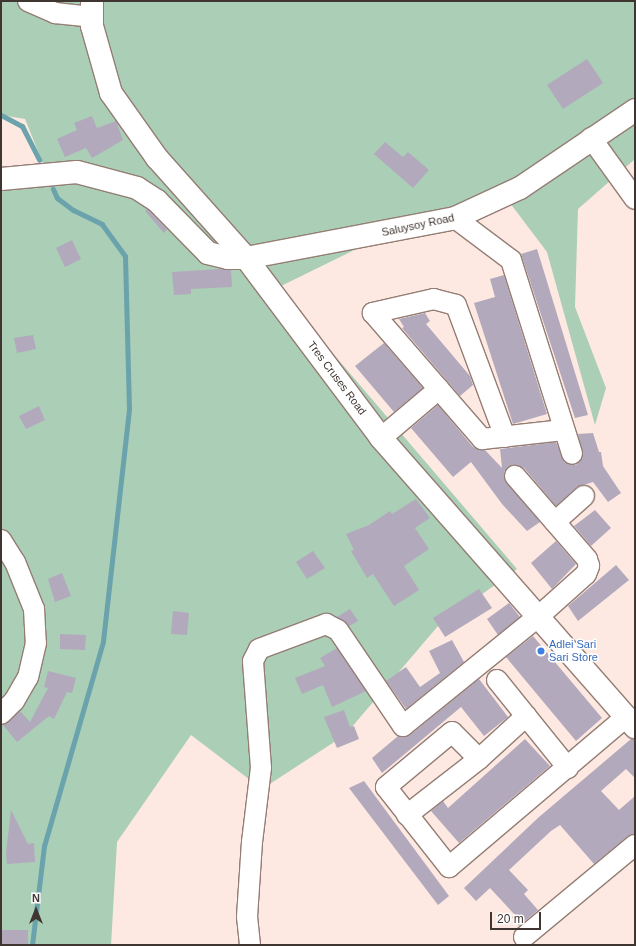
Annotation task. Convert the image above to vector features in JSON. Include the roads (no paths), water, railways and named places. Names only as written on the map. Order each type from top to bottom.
[{"type":"main road","name":"Tres Cruses Road","points":[[92,9],[92,26],[111,93],[177,183],[246,258],[381,438],[631,722]]},
{"type":"main road","name":"Saluysoy Road","points":[[1,179],[77,172],[137,188],[156,201],[208,253],[228,258],[246,258],[455,218],[520,188],[635,110]]},
{"type":"street","points":[[28,1],[55,13],[92,9]]},
{"type":"street","points":[[592,138],[635,199]]},
{"type":"street","points":[[455,218],[511,260],[572,454]]},
{"type":"street","points":[[505,437],[456,305],[434,299],[373,313],[482,440],[564,430]]},
{"type":"street","points":[[381,438],[439,389]]},
{"type":"street","points":[[250,945],[247,917],[250,872],[261,768],[253,661],[259,649],[326,624],[338,630],[404,726],[538,616],[586,574],[589,566],[587,559],[515,476]]},
{"type":"street","points":[[555,522],[584,496]]},
{"type":"street","points":[[1,540],[15,562],[34,609],[36,643],[28,677],[14,701],[1,714]]},
{"type":"street","points":[[496,680],[568,768]]},
{"type":"street","points":[[406,815],[479,759],[526,716]]},
{"type":"street","points":[[479,759],[452,732],[386,787],[406,815],[449,867],[568,768],[631,722]]},
{"type":"street","points":[[524,937],[635,845]]},
{"type":"waterway","points":[[1,115],[22,126],[39,160]]},
{"type":"waterway","points":[[32,945],[44,846],[103,641],[129,409],[125,256],[102,224],[73,210],[57,198],[53,189]]},
{"type":"place","name":"Adlei Sari Sari Store","points":[[541,651]]}]
